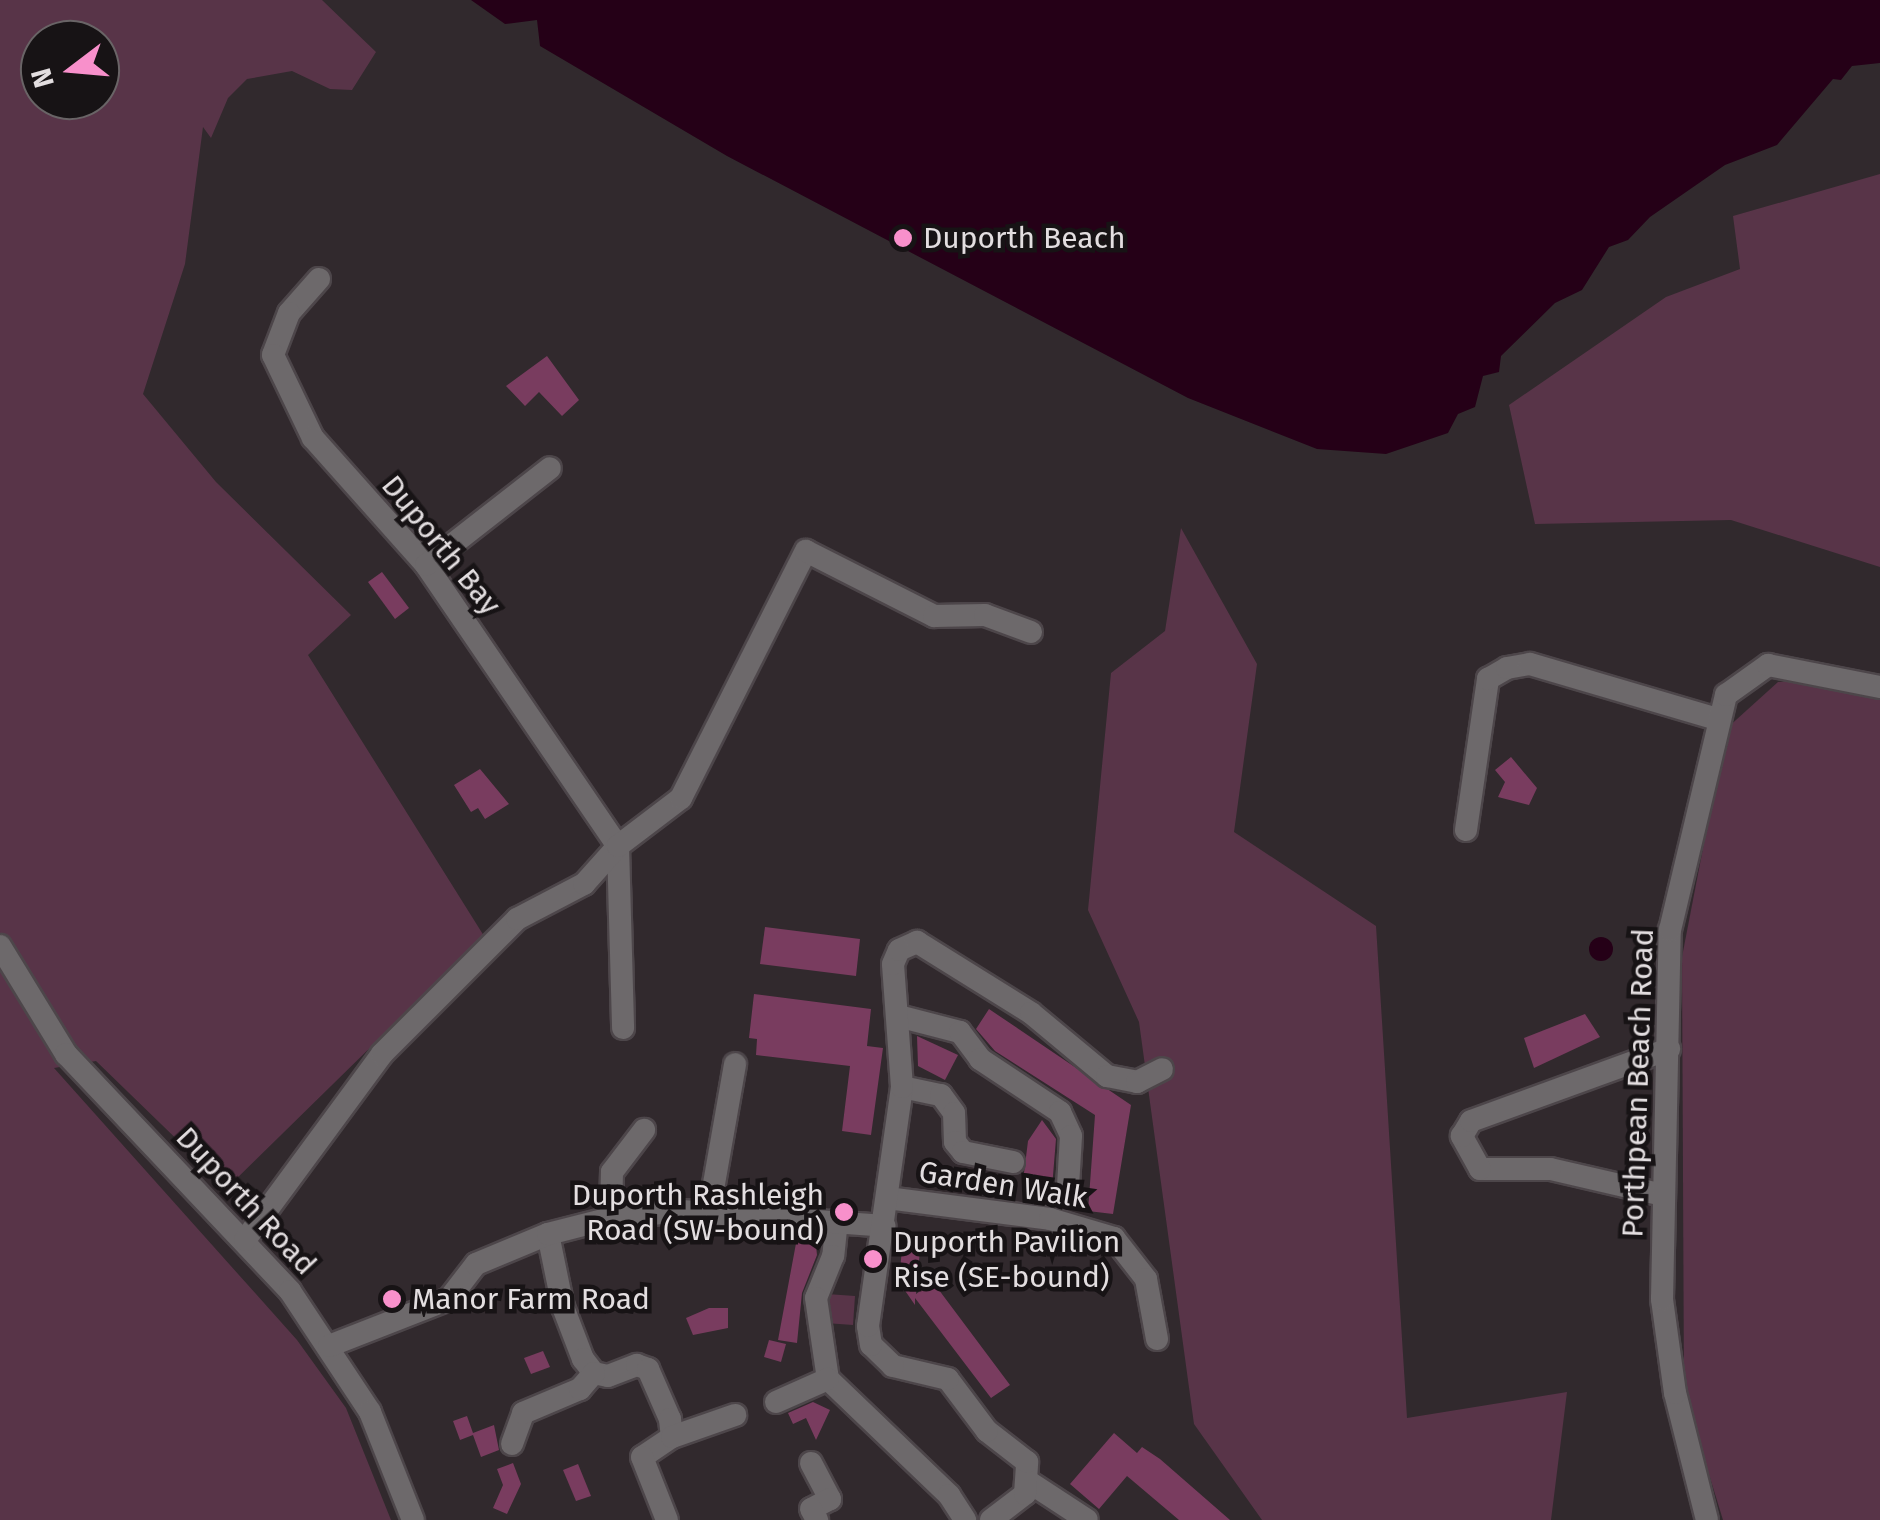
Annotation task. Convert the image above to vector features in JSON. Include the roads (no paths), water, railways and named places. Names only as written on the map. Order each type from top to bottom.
[{"type":"street","name":"Duporth Bay","points":[[320,279],[289,312],[273,355],[313,438],[426,565],[618,846]]},
{"type":"street","points":[[426,565],[550,468]]},
{"type":"street","points":[[244,1240],[382,1054],[517,919],[584,884],[618,846],[681,798],[806,551],[934,616],[985,615],[1031,632]]},
{"type":"street","points":[[1466,830],[1488,679],[1507,668],[1530,664],[1716,718]]},
{"type":"street","name":"Porthpean Beach Road","points":[[1708,1520],[1666,1344],[1663,1195],[1670,930],[1716,718],[1726,695],[1768,665],[1880,688]]},
{"type":"street","points":[[618,846],[623,1028]]},
{"type":"street","points":[[991,1520],[1014,1506],[1029,1482],[1027,1462],[987,1431],[956,1385],[893,1366],[871,1346],[868,1326],[902,1087],[893,964],[899,950],[917,942],[1031,1013],[1108,1076],[1137,1082],[1162,1069]]},
{"type":"street","name":"Duporth Road","points":[[0,946],[66,1054],[244,1240],[329,1346],[370,1412],[412,1520]]},
{"type":"street","points":[[898,1016],[960,1032],[980,1059],[1060,1112],[1071,1136],[1068,1186]]},
{"type":"street","points":[[1663,1195],[1550,1169],[1480,1169],[1462,1136],[1471,1121],[1669,1049]]},
{"type":"street","points":[[709,1212],[735,1064]]},
{"type":"street","points":[[902,1087],[942,1095],[954,1113],[955,1142],[962,1152],[1013,1162]]},
{"type":"street","points":[[611,1218],[612,1172],[644,1130]]},
{"type":"street","name":"Garden Walk","points":[[887,1198],[1050,1219],[1114,1238],[1146,1279],[1158,1339]]},
{"type":"street","points":[[329,1346],[449,1299],[476,1264],[548,1234],[611,1218],[709,1212],[884,1226]]},
{"type":"street","points":[[837,1220],[833,1256],[816,1298],[828,1379],[950,1495],[965,1520]]},
{"type":"street","points":[[548,1234],[563,1307],[594,1373]]},
{"type":"street","points":[[512,1444],[523,1413],[580,1389],[594,1373],[648,1369],[672,1437]]},
{"type":"street","points":[[776,1402],[828,1379]]},
{"type":"street","points":[[667,1520],[642,1457],[672,1437],[736,1415]]},
{"type":"street","points":[[811,1463],[830,1499],[812,1509],[817,1520]]},
{"type":"street","points":[[1029,1482],[1087,1520]]},
{"type":"place","name":"Duporth Beach","points":[[903,238]]},
{"type":"place","name":"Duporth Rashleigh Road (SW-bound)","points":[[844,1212]]},
{"type":"place","name":"Duporth Pavilion Rise (SE-bound)","points":[[873,1259]]},
{"type":"place","name":"Manor Farm Road","points":[[392,1299]]}]
